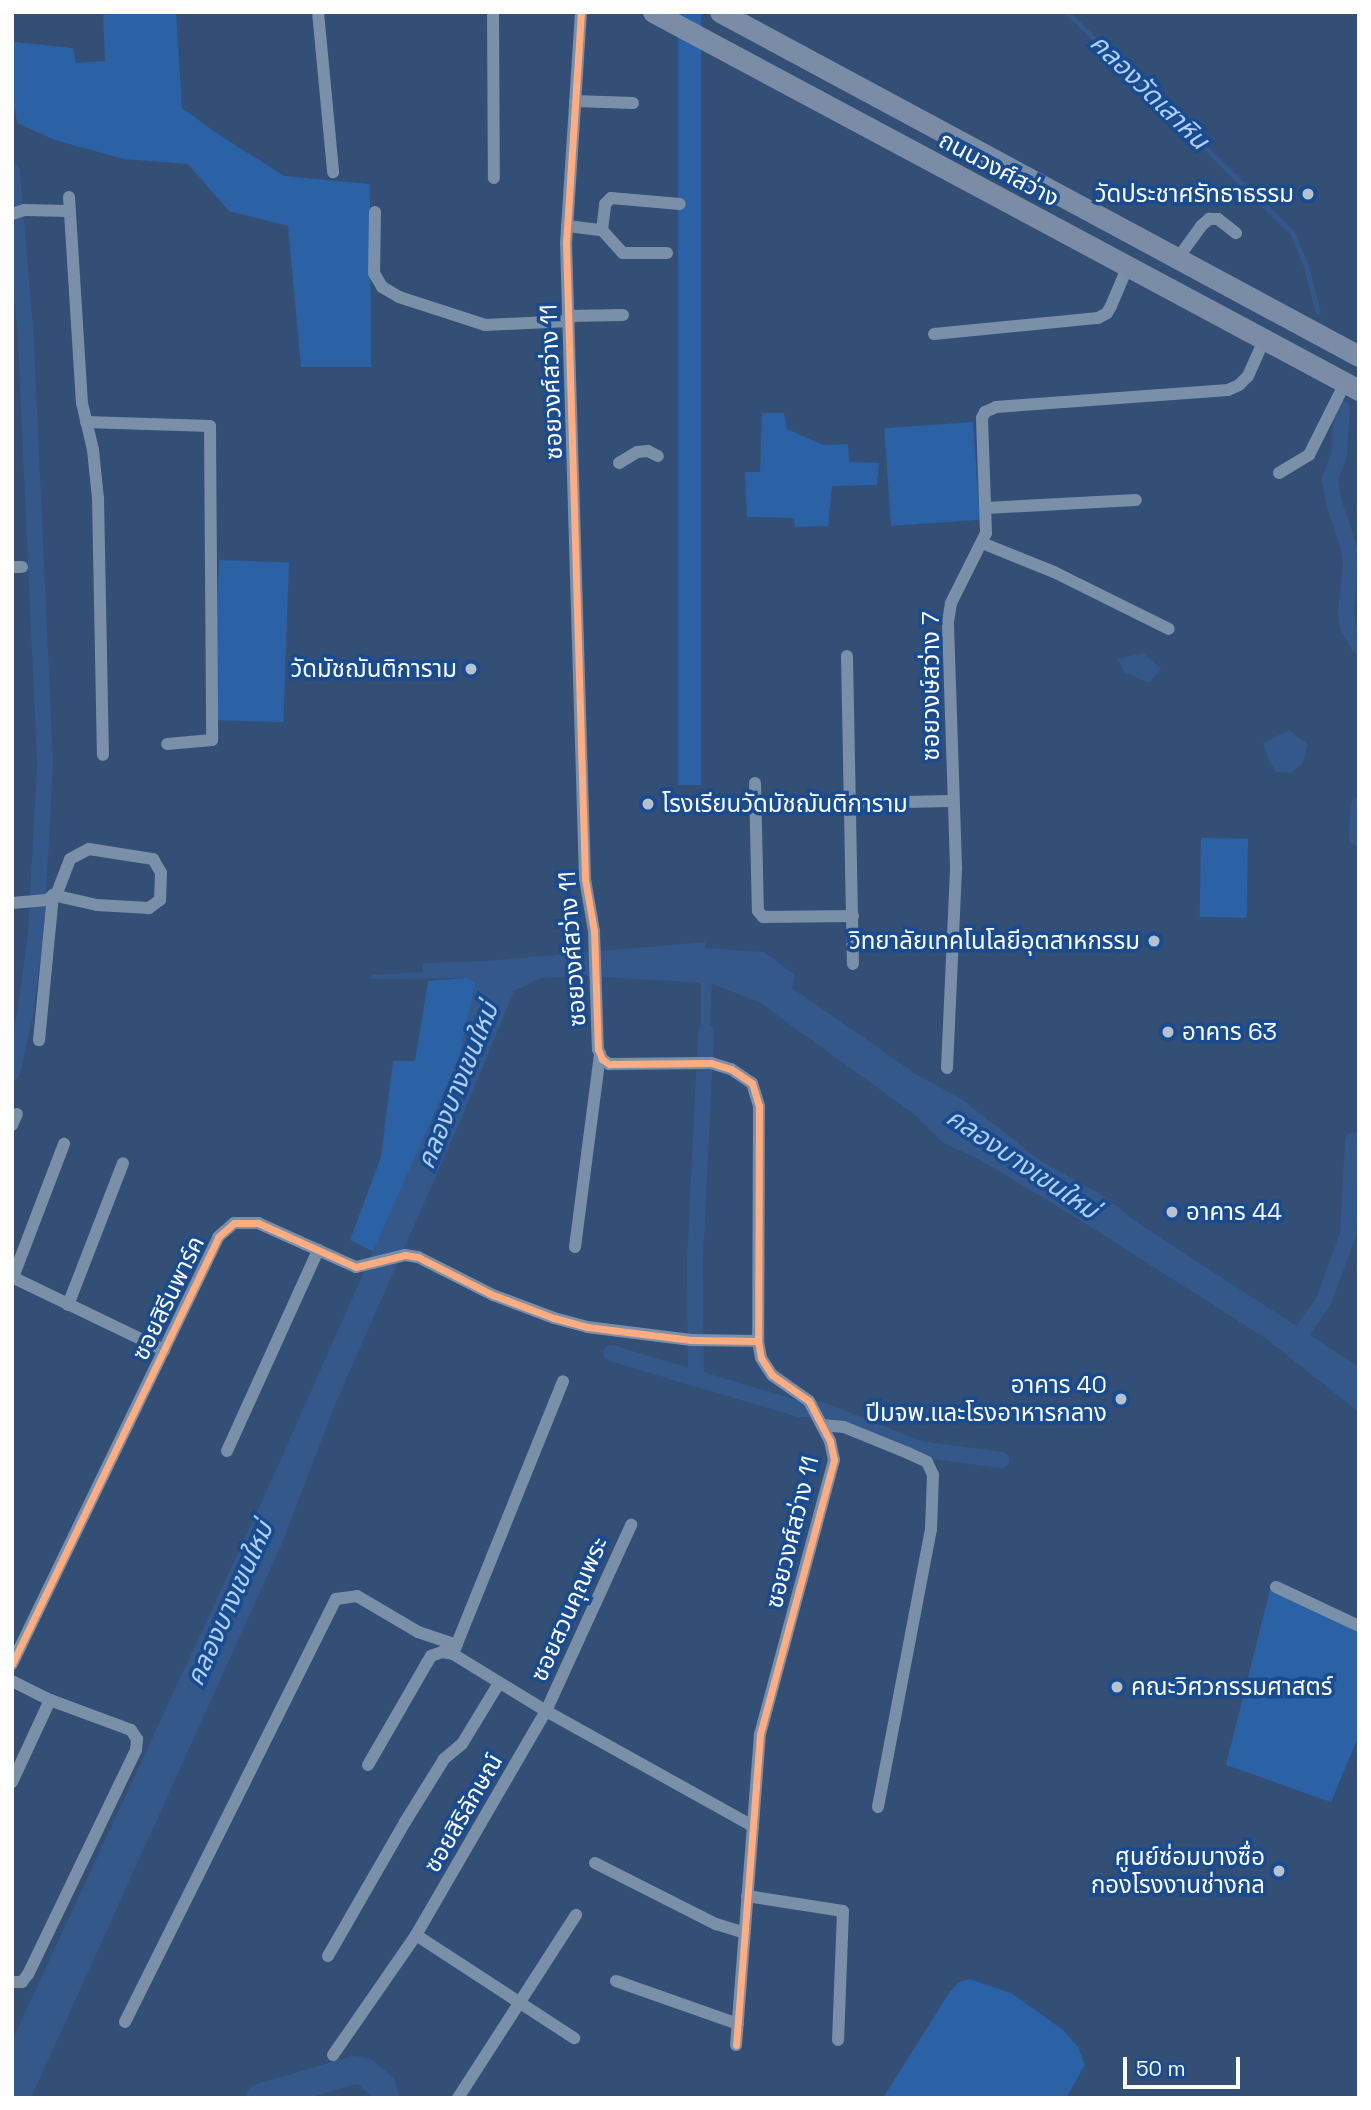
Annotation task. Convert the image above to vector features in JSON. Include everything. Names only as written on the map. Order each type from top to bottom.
[{"type":"main road","name":"ถนนวงศ์สว่าง","points":[[653,12],[1352,387]]},
{"type":"main road","name":"ถนนวงศ์สว่าง","points":[[720,12],[1359,356]]},
{"type":"street","points":[[318,12],[333,172]]},
{"type":"street","points":[[493,12],[494,178]]},
{"type":"street","name":"ซอยวงศ์สว่าง 11","points":[[581,12],[567,226],[585,879],[594,930],[600,1054],[610,1064],[711,1063],[744,1077],[757,1093],[758,1341],[761,1358],[772,1375],[811,1407],[830,1441],[834,1460],[760,1734],[736,2045]]},
{"type":"street","points":[[575,101],[633,103]]},
{"type":"street","points":[[69,197],[77,352],[98,498],[103,755]]},
{"type":"street","points":[[602,230],[604,204],[611,198],[680,204]]},
{"type":"street","points":[[18,212],[68,211]]},
{"type":"street","points":[[374,212],[374,273],[382,287],[399,297],[485,325],[623,315]]},
{"type":"street","points":[[1178,258],[1209,219],[1218,219],[1236,233]]},
{"type":"street","points":[[567,226],[602,230],[623,253],[667,253]]},
{"type":"street","points":[[934,334],[1098,317],[1107,313],[1128,266]]},
{"type":"street","name":"ซอยวงษ์สว่าง 7","points":[[947,1069],[956,913],[948,622],[951,603],[986,533],[980,428],[985,412],[996,407],[1228,390],[1239,385],[1248,376],[1264,340]]},
{"type":"street","points":[[1279,473],[1309,455],[1352,387]]},
{"type":"street","points":[[86,422],[210,426],[212,740],[167,744]]},
{"type":"street","points":[[619,463],[637,452],[648,451],[658,456]]},
{"type":"street","points":[[986,508],[1136,500]]},
{"type":"street","points":[[982,543],[1054,572],[1169,629]]},
{"type":"street","points":[[847,656],[853,964]]},
{"type":"street","points":[[755,783],[758,911],[763,916],[852,916]]},
{"type":"street","points":[[850,803],[952,801]]},
{"type":"street","points":[[12,903],[47,900],[54,895],[97,905],[149,908],[160,900],[162,873],[153,859],[89,849],[69,859],[54,895],[40,1040]]},
{"type":"street","points":[[575,1247],[600,1054]]},
{"type":"street","points":[[64,1144],[13,1278],[164,1350]]},
{"type":"street","points":[[68,1305],[123,1163]]},
{"type":"street","name":"ซอยสิรีนพาร์ค","points":[[12,1664],[218,1237],[234,1223],[258,1223],[356,1267],[405,1255],[418,1256],[493,1295],[554,1318],[587,1327],[691,1340],[758,1341]]},
{"type":"street","points":[[227,1451],[318,1250]]},
{"type":"street","points":[[455,1650],[563,1381]]},
{"type":"street","points":[[822,1425],[844,1427],[908,1453],[927,1462],[933,1475],[931,1529],[878,1807]]},
{"type":"street","name":"ซอยสวนคุณพระ","points":[[546,1711],[631,1525]]},
{"type":"street","points":[[1276,1587],[1359,1626]]},
{"type":"street","points":[[125,2022],[336,1599],[358,1596],[418,1632],[455,1650],[499,1683],[546,1711],[753,1826]]},
{"type":"street","points":[[368,1765],[431,1656],[455,1650]]},
{"type":"street","points":[[12,1681],[50,1700],[131,1730],[137,1740],[136,1750],[28,1975],[22,1982],[12,1982]]},
{"type":"street","points":[[328,1956],[444,1759],[462,1744],[499,1683]]},
{"type":"street","points":[[12,1782],[50,1700]]},
{"type":"street","name":"ซอยสิริลักษณ์","points":[[334,2055],[416,1935],[546,1711]]},
{"type":"street","points":[[595,1863],[716,1924],[745,1933]]},
{"type":"street","points":[[747,1896],[843,1911],[838,2040]]},
{"type":"street","points":[[458,2098],[576,1915]]},
{"type":"street","points":[[416,1935],[574,2038]]},
{"type":"street","points":[[616,1981],[738,2024]]},
{"type":"shaded area","points":[[103,12],[176,12],[182,108],[215,132],[284,176],[370,184],[371,367],[301,367],[288,226],[229,211],[188,164],[124,159],[55,140],[17,123],[12,91],[12,36],[14,42],[73,48],[76,63],[105,61]]},
{"type":"shaded area","points":[[678,12],[701,12],[701,785],[678,785]]},
{"type":"shaded area","points":[[762,413],[784,413],[787,429],[823,445],[848,444],[849,462],[879,463],[877,485],[832,486],[828,526],[795,527],[794,518],[747,517],[745,472],[760,472]]},
{"type":"shaded area","points":[[973,422],[980,520],[891,526],[884,428]]},
{"type":"shaded area","points":[[219,560],[289,562],[283,722],[213,720]]},
{"type":"shaded area","points":[[1201,838],[1248,839],[1247,918],[1200,917]]},
{"type":"shaded area","points":[[467,978],[476,982],[460,1055],[374,1252],[350,1240],[381,1157],[393,1061],[415,1061],[428,981]]},
{"type":"shaded area","points":[[1270,1590],[1359,1632],[1359,1735],[1331,1802],[1226,1765]]},
{"type":"shaded area","points":[[969,1979],[1011,1993],[1063,2030],[1078,2047],[1085,2065],[1066,2098],[883,2098],[949,1993],[959,1982]]},
{"type":"water","points":[[1143,653],[1161,668],[1149,683],[1124,672],[1118,659]]},
{"type":"water","points":[[1289,730],[1308,744],[1302,764],[1291,773],[1276,772],[1263,743]]},
{"type":"water","name":"คลองบางเขนใหม่","points":[[705,942],[705,948],[764,952],[795,975],[792,988],[919,1076],[960,1098],[1041,1161],[1103,1196],[1141,1225],[1359,1367],[1359,1412],[1265,1338],[1083,1222],[982,1161],[942,1142],[915,1115],[759,1002],[712,984],[709,1053],[701,1052],[701,983],[588,976],[541,978],[514,991],[462,1117],[334,1407],[283,1541],[31,2098],[12,2098],[12,2041],[270,1484],[460,1055],[476,982],[467,978],[371,979],[372,975],[423,972],[423,963],[486,961]]},
{"type":"waterway","name":"คลองวัดเสาหิน","points":[[1067,12],[1292,232],[1306,265],[1318,311]]},
{"type":"waterway","points":[[12,171],[26,343],[45,766],[36,934],[25,1014],[12,1073]]},
{"type":"waterway","name":"คลองวัดเสาหิน","points":[[1342,408],[1339,455],[1330,479],[1351,565],[1346,610],[1348,627],[1359,646]]},
{"type":"waterway","name":"คลองวัดเสาหิน","points":[[1357,838],[1359,805]]},
{"type":"waterway","points":[[696,1379],[695,1259],[706,1032]]},
{"type":"waterway","name":"คลองวัดเสาหิน","points":[[1291,1348],[1324,1300],[1348,1235],[1353,1140]]},
{"type":"waterway","points":[[611,1353],[799,1409],[819,1409],[920,1449],[1001,1460]]},
{"type":"waterway","points":[[260,2098],[354,2070],[365,2072],[382,2087],[385,2098]]},
{"type":"cycle path","points":[[581,12],[566,242],[585,879],[594,931],[598,1049],[602,1059],[609,1064],[711,1063],[731,1069],[752,1083],[759,1106],[758,1341],[761,1358],[772,1375],[809,1401],[830,1441],[834,1460],[760,1734],[736,2045]]},
{"type":"cycle path","points":[[12,1664],[218,1237],[234,1223],[258,1223],[356,1267],[405,1255],[418,1257],[493,1295],[554,1318],[587,1327],[691,1340],[758,1341]]},
{"type":"place","name":"วัดประชาศรัทธาธรรม","points":[[1308,194]]},
{"type":"place","name":"วัดมัชฌันติการาม","points":[[471,669]]},
{"type":"place","name":"โรงเรียนวัดมัชฌันติการาม","points":[[648,804]]},
{"type":"place","name":"วิทยาลัยเทคโนโลยีอุตสาหกรรม","points":[[1154,941]]},
{"type":"place","name":"อาคาร 63","points":[[1168,1032]]},
{"type":"place","name":"อาคาร 44","points":[[1172,1212]]},
{"type":"place","name":"อาคาร 40 ปีมจพ.และโรงอาหารกลาง","points":[[1121,1399]]},
{"type":"place","name":"คณะวิศวกรรมศาสตร์","points":[[1117,1687]]},
{"type":"place","name":"ศูนย์ซ่อมบางซื่อ กองโรงงานช่างกล","points":[[1279,1871]]}]
